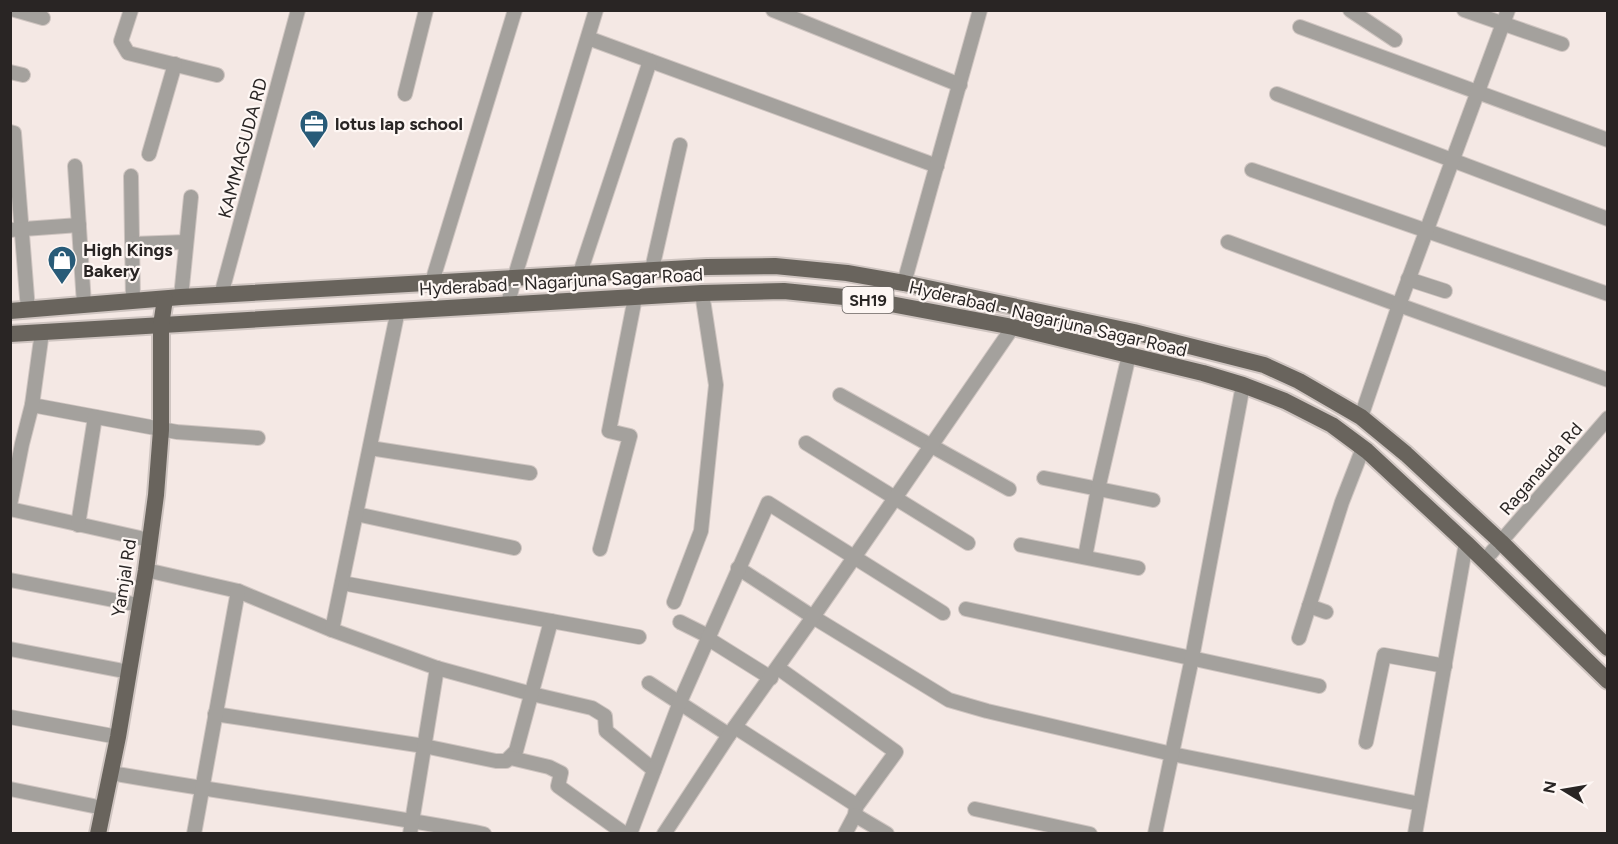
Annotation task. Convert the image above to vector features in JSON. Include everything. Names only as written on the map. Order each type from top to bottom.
[{"type":"main road","name":"Hyderabad - Nagarjuna Sagar Road","points":[[10,311],[173,298],[706,267],[775,266],[847,273],[904,283],[1134,332],[1264,365],[1299,381],[1361,417],[1406,454],[1501,542],[1608,648]]},
{"type":"main road","name":"Hyderabad - Nagarjuna Sagar Road","points":[[10,334],[702,293],[784,291],[864,299],[1013,327],[1243,385],[1285,401],[1322,420],[1363,448],[1466,543],[1608,681]]},
{"type":"main road","name":"Yamjal Rd","points":[[98,834],[118,737],[146,570],[161,430],[161,325],[173,298]]},
{"type":"street","points":[[15,10],[43,18]]},
{"type":"street","points":[[130,10],[121,41],[128,53],[217,75]]},
{"type":"street","name":"KAMMAGUDA RD","points":[[221,295],[298,10]]},
{"type":"street","points":[[405,94],[426,10]]},
{"type":"street","points":[[432,282],[515,10]]},
{"type":"street","points":[[508,304],[596,10]]},
{"type":"street","points":[[773,10],[960,85]]},
{"type":"street","points":[[904,283],[980,10]]},
{"type":"street","points":[[1350,10],[1370,16],[1395,40]]},
{"type":"street","points":[[1464,10],[1562,45]]},
{"type":"street","points":[[1361,417],[1408,279],[1508,10]]},
{"type":"street","points":[[1300,27],[1608,140]]},
{"type":"street","points":[[588,39],[937,166]]},
{"type":"street","points":[[580,273],[650,62]]},
{"type":"street","points":[[149,154],[175,64]]},
{"type":"street","points":[[1276,94],[1608,219]]},
{"type":"street","points":[[10,132],[14,133],[16,230],[28,310]]},
{"type":"street","points":[[652,269],[680,145]]},
{"type":"street","points":[[75,166],[84,304]]},
{"type":"street","points":[[1252,170],[1608,294]]},
{"type":"street","points":[[131,176],[133,301]]},
{"type":"street","points":[[173,298],[186,242],[191,197]]},
{"type":"street","points":[[16,230],[79,225]]},
{"type":"street","points":[[133,244],[186,242]]},
{"type":"street","points":[[1228,242],[1608,380]]},
{"type":"street","points":[[1408,279],[1445,291]]},
{"type":"street","points":[[674,602],[701,531],[716,385],[702,293]]},
{"type":"street","points":[[600,549],[630,436],[609,431],[635,298]]},
{"type":"street","points":[[332,630],[398,310]]},
{"type":"street","points":[[664,834],[732,731],[1013,327]]},
{"type":"street","points":[[42,332],[32,405],[16,443],[10,507],[78,525],[149,540]]},
{"type":"street","points":[[1085,557],[1129,355]]},
{"type":"street","points":[[1155,834],[1192,658],[1243,385]]},
{"type":"street","points":[[840,395],[1008,489]]},
{"type":"street","points":[[32,405],[161,430],[258,438]]},
{"type":"street","points":[[78,525],[96,417]]},
{"type":"street","name":"Raganauda Rd","points":[[1484,561],[1608,418]]},
{"type":"street","points":[[806,443],[968,543]]},
{"type":"street","points":[[370,448],[530,473]]},
{"type":"street","points":[[1299,638],[1342,502],[1363,448]]},
{"type":"street","points":[[1044,478],[1153,500]]},
{"type":"street","points":[[510,758],[561,772],[558,786],[627,834],[680,702],[768,503],[943,613]]},
{"type":"street","points":[[356,514],[514,548]]},
{"type":"street","points":[[1415,834],[1466,543]]},
{"type":"street","points":[[1021,545],[1138,568]]},
{"type":"street","points":[[738,568],[949,700],[1172,754],[1420,804]]},
{"type":"street","points":[[146,570],[238,591],[332,630],[437,668],[592,708],[605,716],[606,731],[654,770]]},
{"type":"street","points":[[10,580],[139,606]]},
{"type":"street","points":[[342,583],[639,637]]},
{"type":"street","points":[[194,834],[200,789],[238,591]]},
{"type":"street","points":[[1309,606],[1326,612]]},
{"type":"street","points":[[966,609],[1319,686]]},
{"type":"street","points":[[215,714],[506,761],[516,751],[551,621]]},
{"type":"street","points":[[680,622],[774,673],[896,752],[856,811],[845,834]]},
{"type":"street","points":[[10,650],[129,672]]},
{"type":"street","points":[[1366,742],[1384,655],[1445,666]]},
{"type":"street","points":[[411,827],[437,668]]},
{"type":"street","points":[[649,683],[853,803],[856,811],[887,834]]},
{"type":"street","points":[[10,717],[118,737]]},
{"type":"street","points":[[111,773],[411,827],[484,834]]},
{"type":"street","points":[[10,789],[103,808]]},
{"type":"street","points":[[975,809],[1090,834]]},
{"type":"place","name":"lotus lap school","points":[[314,150]]},
{"type":"place","name":"High Kings Bakery","points":[[62,286]]}]
